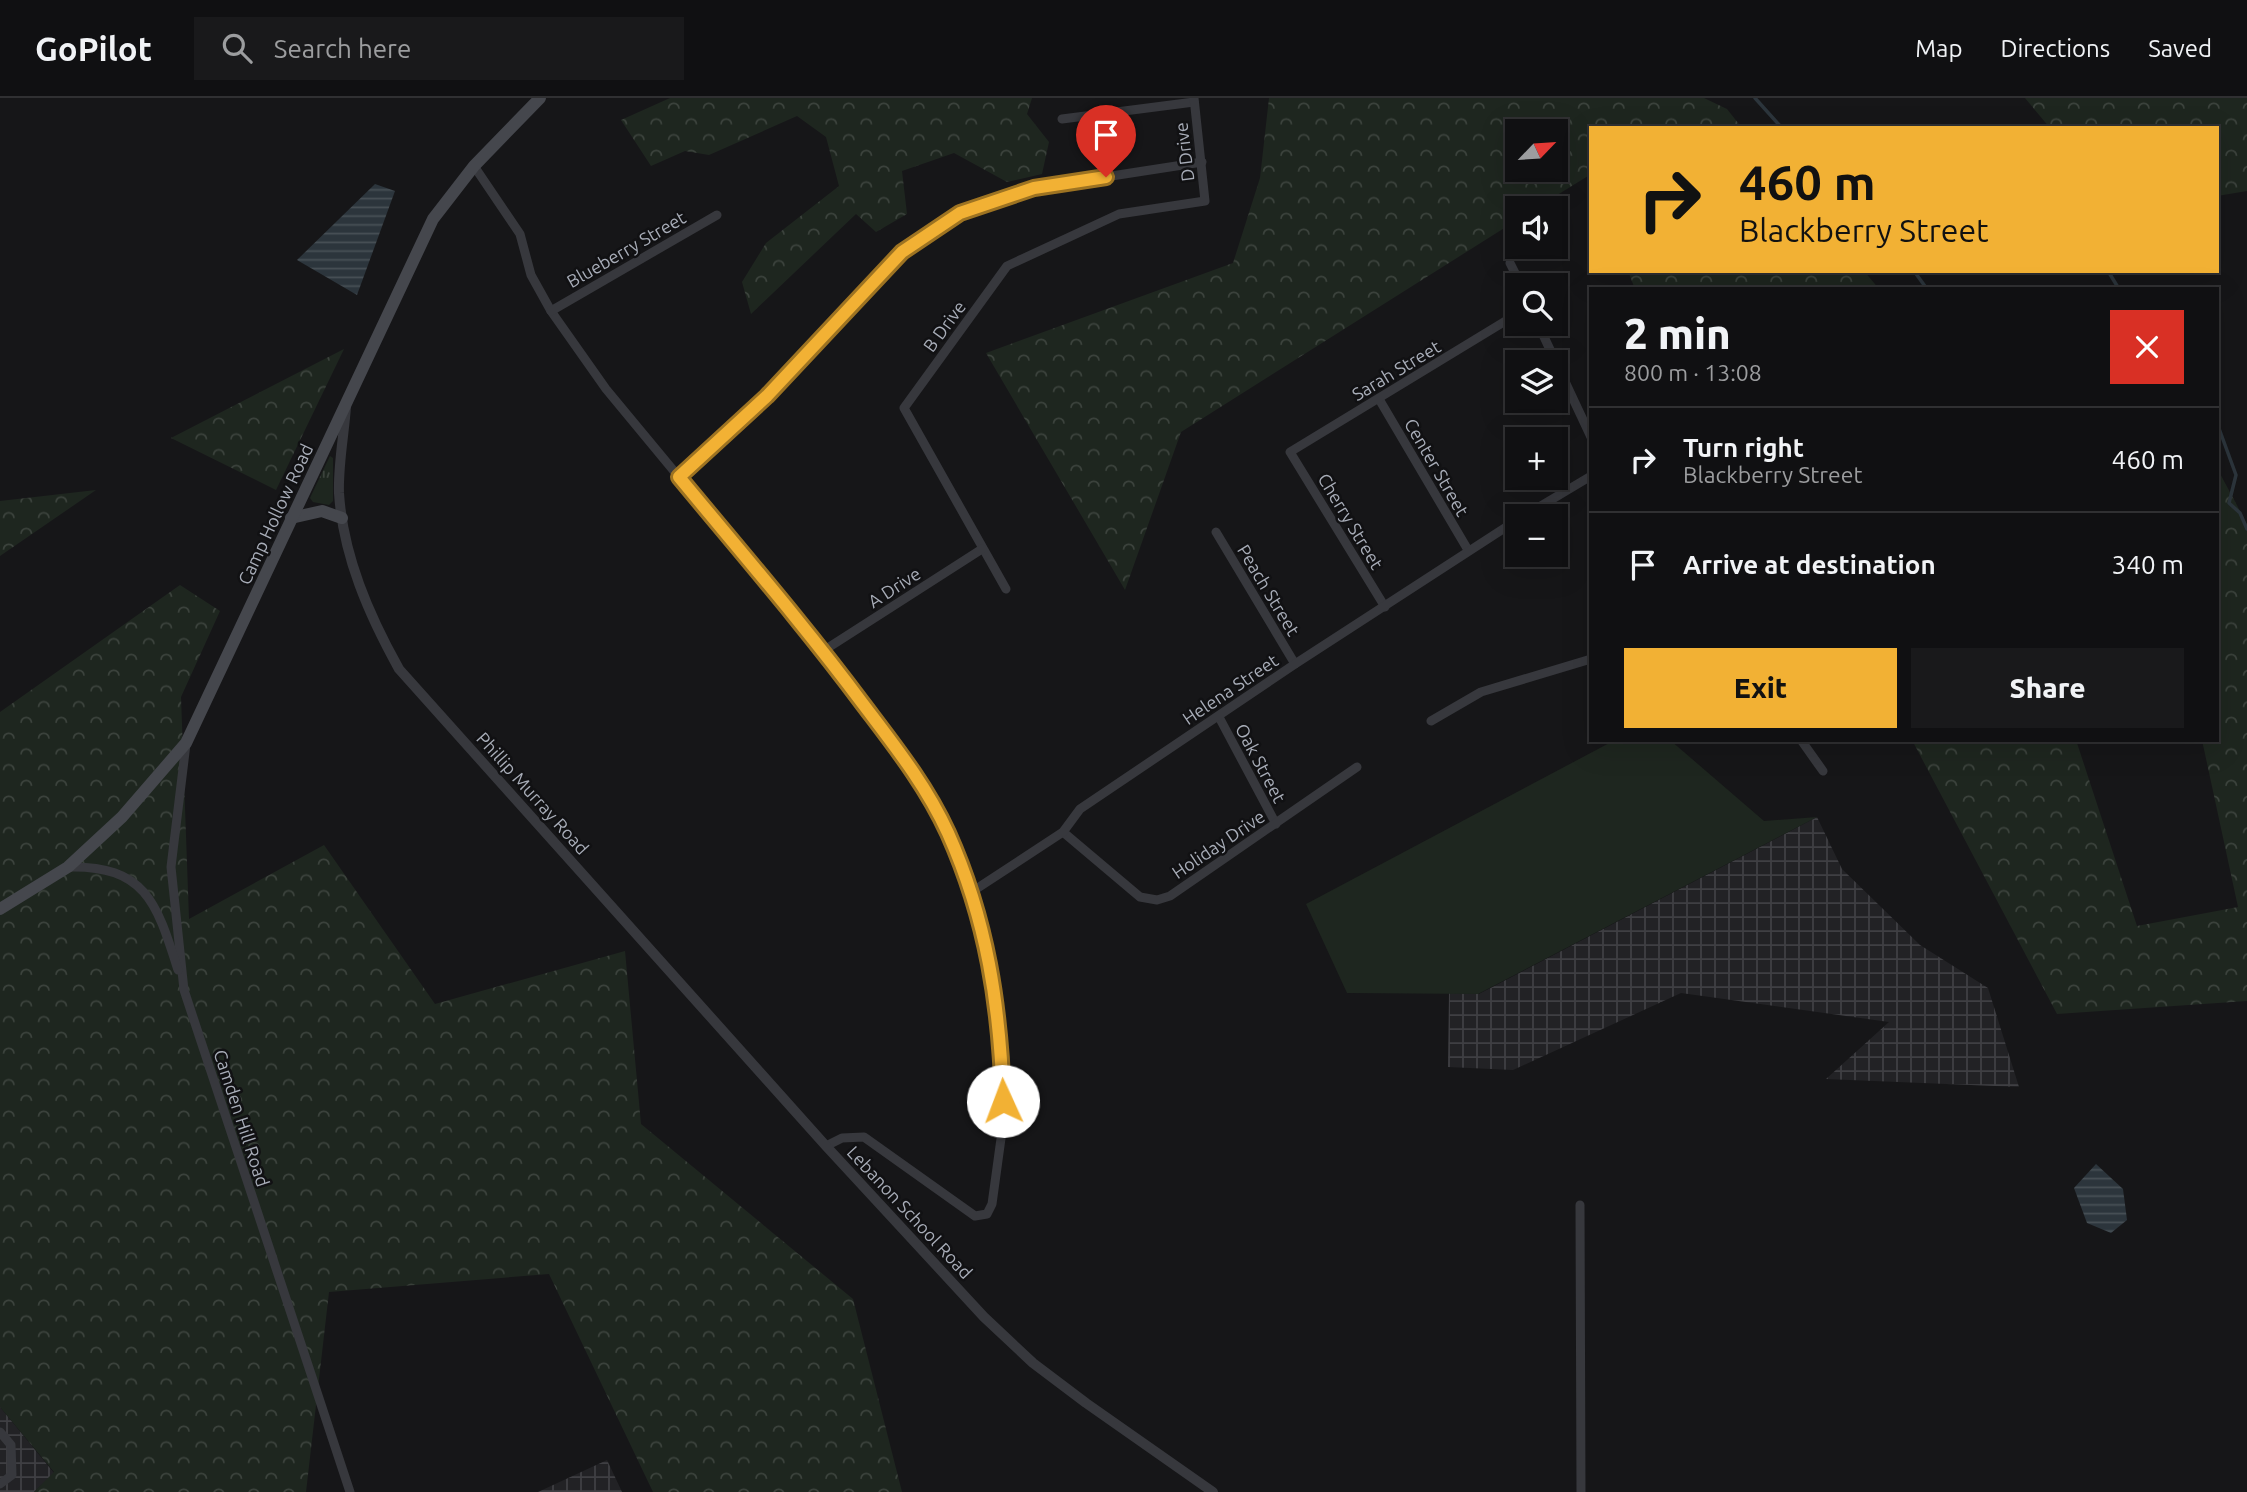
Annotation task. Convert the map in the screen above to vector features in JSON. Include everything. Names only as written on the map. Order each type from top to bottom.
[{"type":"main road","name":"Camp Hollow Road","points":[[0,909],[68,867],[122,817],[186,743],[433,219],[474,166],[540,98]]},
{"type":"main road","points":[[291,518],[321,511],[342,518]]},
{"type":"street","points":[[1062,119],[1194,100]]},
{"type":"street","name":"D Drive","points":[[1194,100],[1205,201]]},
{"type":"street","points":[[679,477],[767,396],[902,252],[960,213],[1034,188],[1202,162]]},
{"type":"street","name":"Lebanon School Road","points":[[474,166],[520,234],[531,275],[551,311],[606,389],[823,650],[919,778],[948,833],[970,893],[992,968],[1000,1034],[1003,1124],[992,1204],[987,1214],[975,1216],[864,1137],[842,1138],[826,1146],[967,1300],[1034,1363],[1213,1492]]},
{"type":"street","name":"B Drive","points":[[1006,589],[904,408],[1007,265],[1119,214],[1205,201]]},
{"type":"street","name":"Blueberry Street","points":[[551,311],[718,215]]},
{"type":"street","points":[[1510,263],[1515,273]]},
{"type":"street","name":"Sarah Street","points":[[1290,452],[1505,321]]},
{"type":"street","points":[[1544,336],[1589,433]]},
{"type":"street","name":"Center Street","points":[[1379,399],[1468,550]]},
{"type":"street","name":"Phillip Murray Road","points":[[346,405],[339,492],[342,518],[356,575],[373,623],[400,669],[826,1146]]},
{"type":"street","name":"Cherry Street","points":[[1290,452],[1385,607]]},
{"type":"street","points":[[1544,504],[1589,477]]},
{"type":"street","name":"Helena Street","points":[[970,893],[1063,832],[1080,809],[1505,527]]},
{"type":"street","name":"Peach Street","points":[[1216,532],[1295,664]]},
{"type":"street","name":"A Drive","points":[[823,650],[982,549]]},
{"type":"street","points":[[1431,721],[1481,692],[1589,660]]},
{"type":"street","name":"Oak Street","points":[[1219,717],[1276,824]]},
{"type":"street","points":[[1802,742],[1823,771]]},
{"type":"street","name":"Camden Hill Road","points":[[186,743],[171,867],[184,990],[350,1492]]},
{"type":"street","name":"Holiday Drive","points":[[1063,832],[1140,897],[1157,900],[1170,897],[1357,767]]},
{"type":"street","points":[[68,867],[91,866],[116,871],[141,886],[163,923],[184,990]]},
{"type":"street","points":[[1580,1205],[1581,1492]]},
{"type":"street","points":[[0,1432],[11,1445],[12,1475],[0,1484]]},
{"type":"shaded area","points":[[375,184],[395,191],[357,295],[297,260]]},
{"type":"shaded area","points":[[1817,817],[1842,869],[1920,945],[1988,988],[2019,1087],[1826,1079],[1889,1022],[1681,993],[1513,1070],[1448,1067],[1449,993],[1479,994]]},
{"type":"shaded area","points":[[2096,1164],[2123,1189],[2127,1220],[2111,1233],[2087,1223],[2074,1188]]},
{"type":"shaded area","points":[[0,1407],[54,1473],[34,1492],[0,1492]]},
{"type":"shaded area","points":[[607,1460],[622,1492],[538,1492]]},
{"type":"green space","points":[[670,98],[1032,98],[1027,114],[1049,142],[1042,174],[1007,182],[954,153],[902,171],[907,214],[876,232],[856,214],[751,314],[742,282],[766,243],[839,186],[826,137],[797,116],[709,155],[685,151],[651,166],[621,120]]},
{"type":"green space","points":[[1269,98],[1704,98],[1727,109],[1740,126],[1589,126],[1589,178],[1588,176],[1556,196],[1505,196],[1505,228],[1181,432],[1125,590],[986,353],[1233,263],[1260,178]]},
{"type":"green space","points":[[2025,98],[2247,98],[2247,191],[2219,196],[2219,126],[2048,126]]},
{"type":"green space","points":[[1629,273],[1866,273],[1877,287],[1634,287]]},
{"type":"green space","points":[[344,349],[276,490],[171,438]]},
{"type":"green space","points":[[330,456],[333,458],[333,501],[329,505],[313,502],[310,498]]},
{"type":"green space","points":[[2219,472],[2247,524],[2247,1001],[2057,1014],[1913,742],[2077,742],[2137,926],[2238,907],[2202,742],[2219,742]]},
{"type":"green space","points":[[96,490],[0,556],[0,501]]},
{"type":"green space","points":[[180,585],[220,611],[181,697],[189,919],[324,845],[435,1004],[625,951],[641,1124],[853,1299],[902,1492],[653,1492],[549,1274],[329,1292],[306,1492],[34,1492],[54,1472],[0,1407],[0,712]]},
{"type":"green space","points":[[1611,742],[1672,742],[1764,821],[1817,817],[1478,994],[1347,993],[1306,904]]},
{"type":"waterway","points":[[1755,98],[1780,126]]},
{"type":"waterway","points":[[1915,273],[1926,287]]},
{"type":"waterway","points":[[2109,273],[2118,287]]},
{"type":"waterway","points":[[2219,428],[2236,475],[2229,503],[2240,513],[2247,529]]},
{"type":"route","points":[[1003,1101],[1000,1034],[992,968],[970,893],[948,833],[919,778],[823,650],[679,477],[767,396],[902,252],[960,213],[1034,188],[1106,177]]}]
